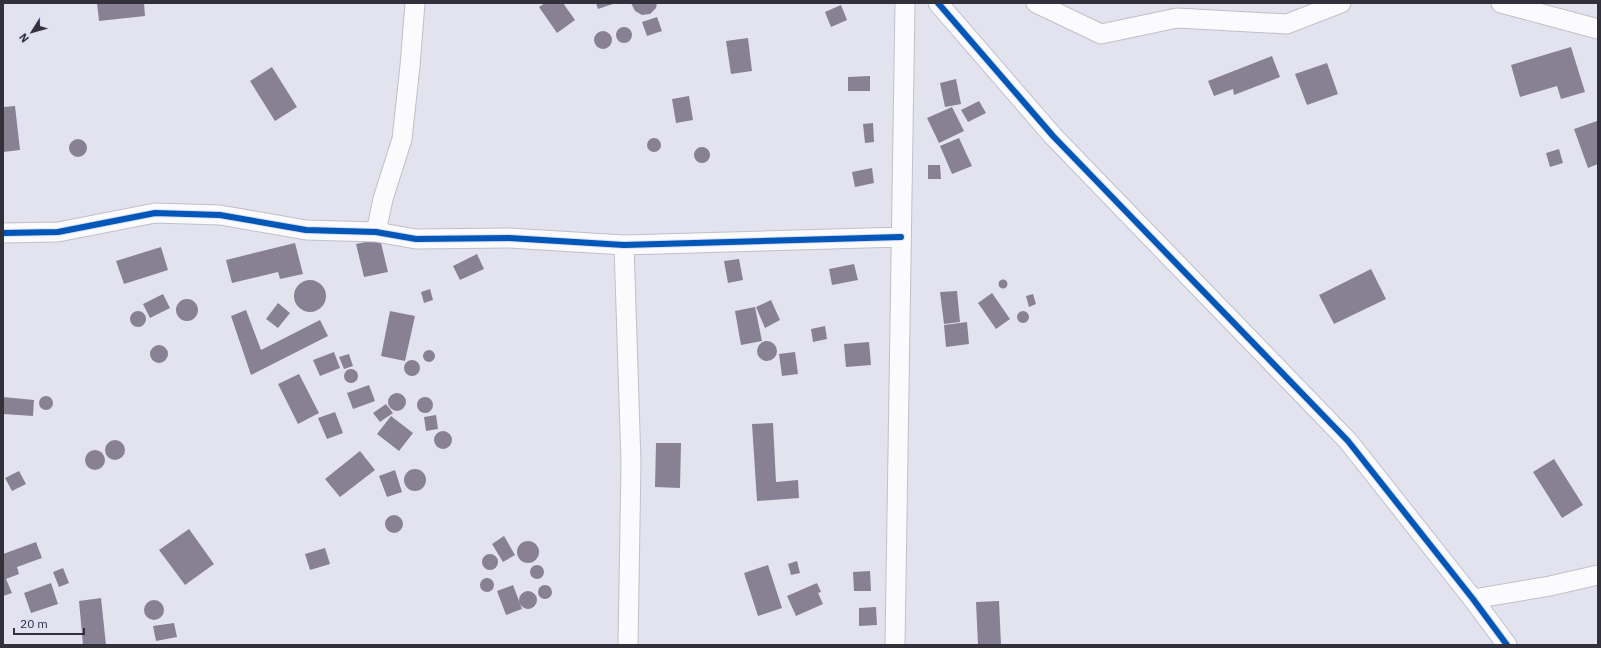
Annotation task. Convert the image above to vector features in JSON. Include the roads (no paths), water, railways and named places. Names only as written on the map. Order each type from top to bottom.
[{"type":"street","points":[[376,232],[383,200],[402,139],[415,3]]},
{"type":"street","points":[[895,645],[906,3]]},
{"type":"street","points":[[938,3],[1053,136],[1348,441],[1473,599],[1507,645]]},
{"type":"street","points":[[1036,3],[1101,34],[1177,18],[1287,24],[1342,3]]},
{"type":"street","points":[[1501,3],[1598,29]]},
{"type":"street","points":[[3,233],[58,232],[155,214],[220,215],[306,230],[376,232],[416,239],[510,238],[624,245],[901,237]]},
{"type":"street","points":[[624,245],[631,462],[628,645]]},
{"type":"street","points":[[1473,599],[1550,586],[1598,575]]}]
